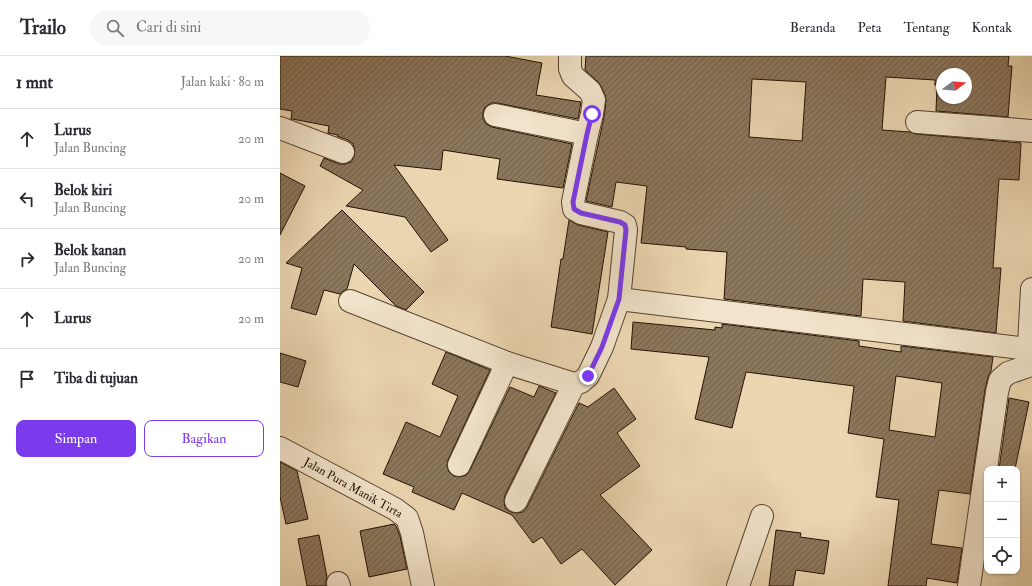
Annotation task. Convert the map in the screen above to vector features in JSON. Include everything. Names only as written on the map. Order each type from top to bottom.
[{"type":"street","points":[[516,501],[581,380],[602,347],[619,299],[626,230],[625,225],[620,222],[581,213],[574,209],[573,202],[594,100],[590,91],[573,76],[570,69],[570,56]]},
{"type":"street","points":[[495,114],[587,134]]},
{"type":"street","points":[[917,122],[1032,130]]},
{"type":"street","points":[[280,128],[343,152]]},
{"type":"street","points":[[1029,364],[1032,289]]},
{"type":"street","points":[[619,299],[1029,364]]},
{"type":"street","points":[[350,301],[507,363],[581,380]]},
{"type":"street","points":[[459,464],[507,363]]},
{"type":"street","points":[[969,586],[1000,380],[1008,373],[1029,364]]},
{"type":"street","name":"Jalan Pura Manik Tirta","points":[[280,448],[395,509],[407,518],[412,533],[423,586]]},
{"type":"street","points":[[740,586],[762,516]]},
{"type":"building","points":[[280,56],[505,56],[542,63],[536,95],[581,102],[578,119],[491,103],[485,107],[483,119],[486,124],[492,127],[572,144],[563,188],[497,179],[500,159],[443,150],[441,170],[394,165],[448,240],[431,252],[405,217],[346,206],[363,190],[320,166],[324,158],[339,164],[351,162],[354,157],[355,150],[353,144],[348,140],[337,136],[338,135],[328,133],[329,126],[291,119],[292,111],[280,109]]},
{"type":"building","points":[[586,56],[1009,56],[1008,66],[1012,66],[1008,117],[936,111],[936,104],[972,104],[972,68],[936,68],[936,86],[935,80],[886,77],[882,130],[1021,143],[1019,180],[999,179],[993,268],[1001,268],[996,333],[903,321],[905,282],[863,279],[861,316],[724,299],[727,252],[686,249],[686,247],[641,243],[647,186],[616,182],[612,207],[586,201],[606,101],[605,95],[598,82],[585,70]],"holes":[[[752,79],[806,82],[802,141],[749,137]]]},
{"type":"building","points":[[280,173],[305,186],[280,235]]},
{"type":"building","points":[[342,210],[424,292],[406,310],[396,306],[354,264],[347,289],[340,294],[324,290],[316,315],[291,308],[302,268],[286,263]]},
{"type":"building","points":[[569,220],[578,225],[608,232],[592,334],[551,327],[561,259],[563,259]]},
{"type":"building","points":[[633,322],[715,330],[715,327],[722,328],[722,324],[859,341],[859,346],[901,352],[901,346],[993,357],[991,371],[985,390],[970,494],[939,490],[931,544],[962,548],[957,583],[927,578],[926,586],[888,586],[899,500],[876,497],[884,439],[848,433],[854,386],[746,372],[732,428],[695,419],[709,357],[631,349]],"holes":[[[896,376],[942,383],[935,437],[889,430]]]},
{"type":"building","points":[[446,352],[490,370],[448,460],[447,466],[449,472],[454,476],[460,477],[466,475],[470,470],[510,387],[534,397],[539,386],[556,393],[505,495],[505,508],[511,512],[523,512],[527,507],[579,403],[588,407],[614,388],[636,419],[617,433],[640,466],[600,495],[652,550],[615,585],[582,549],[561,564],[542,537],[533,543],[512,515],[462,493],[454,510],[412,492],[414,487],[383,474],[406,422],[440,437],[458,396],[432,384]]},
{"type":"building","points":[[280,353],[306,361],[298,387],[280,382]]},
{"type":"building","points":[[1009,398],[1029,402],[1016,466],[999,466]]},
{"type":"building","points":[[280,462],[297,471],[308,519],[286,524],[280,497]]},
{"type":"building","points":[[394,524],[400,536],[407,569],[369,577],[360,531]]},
{"type":"building","points":[[776,530],[801,533],[800,537],[829,541],[824,574],[796,570],[793,586],[769,586]]},
{"type":"building","points":[[319,535],[327,577],[326,586],[307,586],[298,539]]},
{"type":"route","points":[[588,376],[602,347],[619,299],[626,230],[625,225],[620,222],[581,213],[574,209],[573,202],[592,114]]}]
